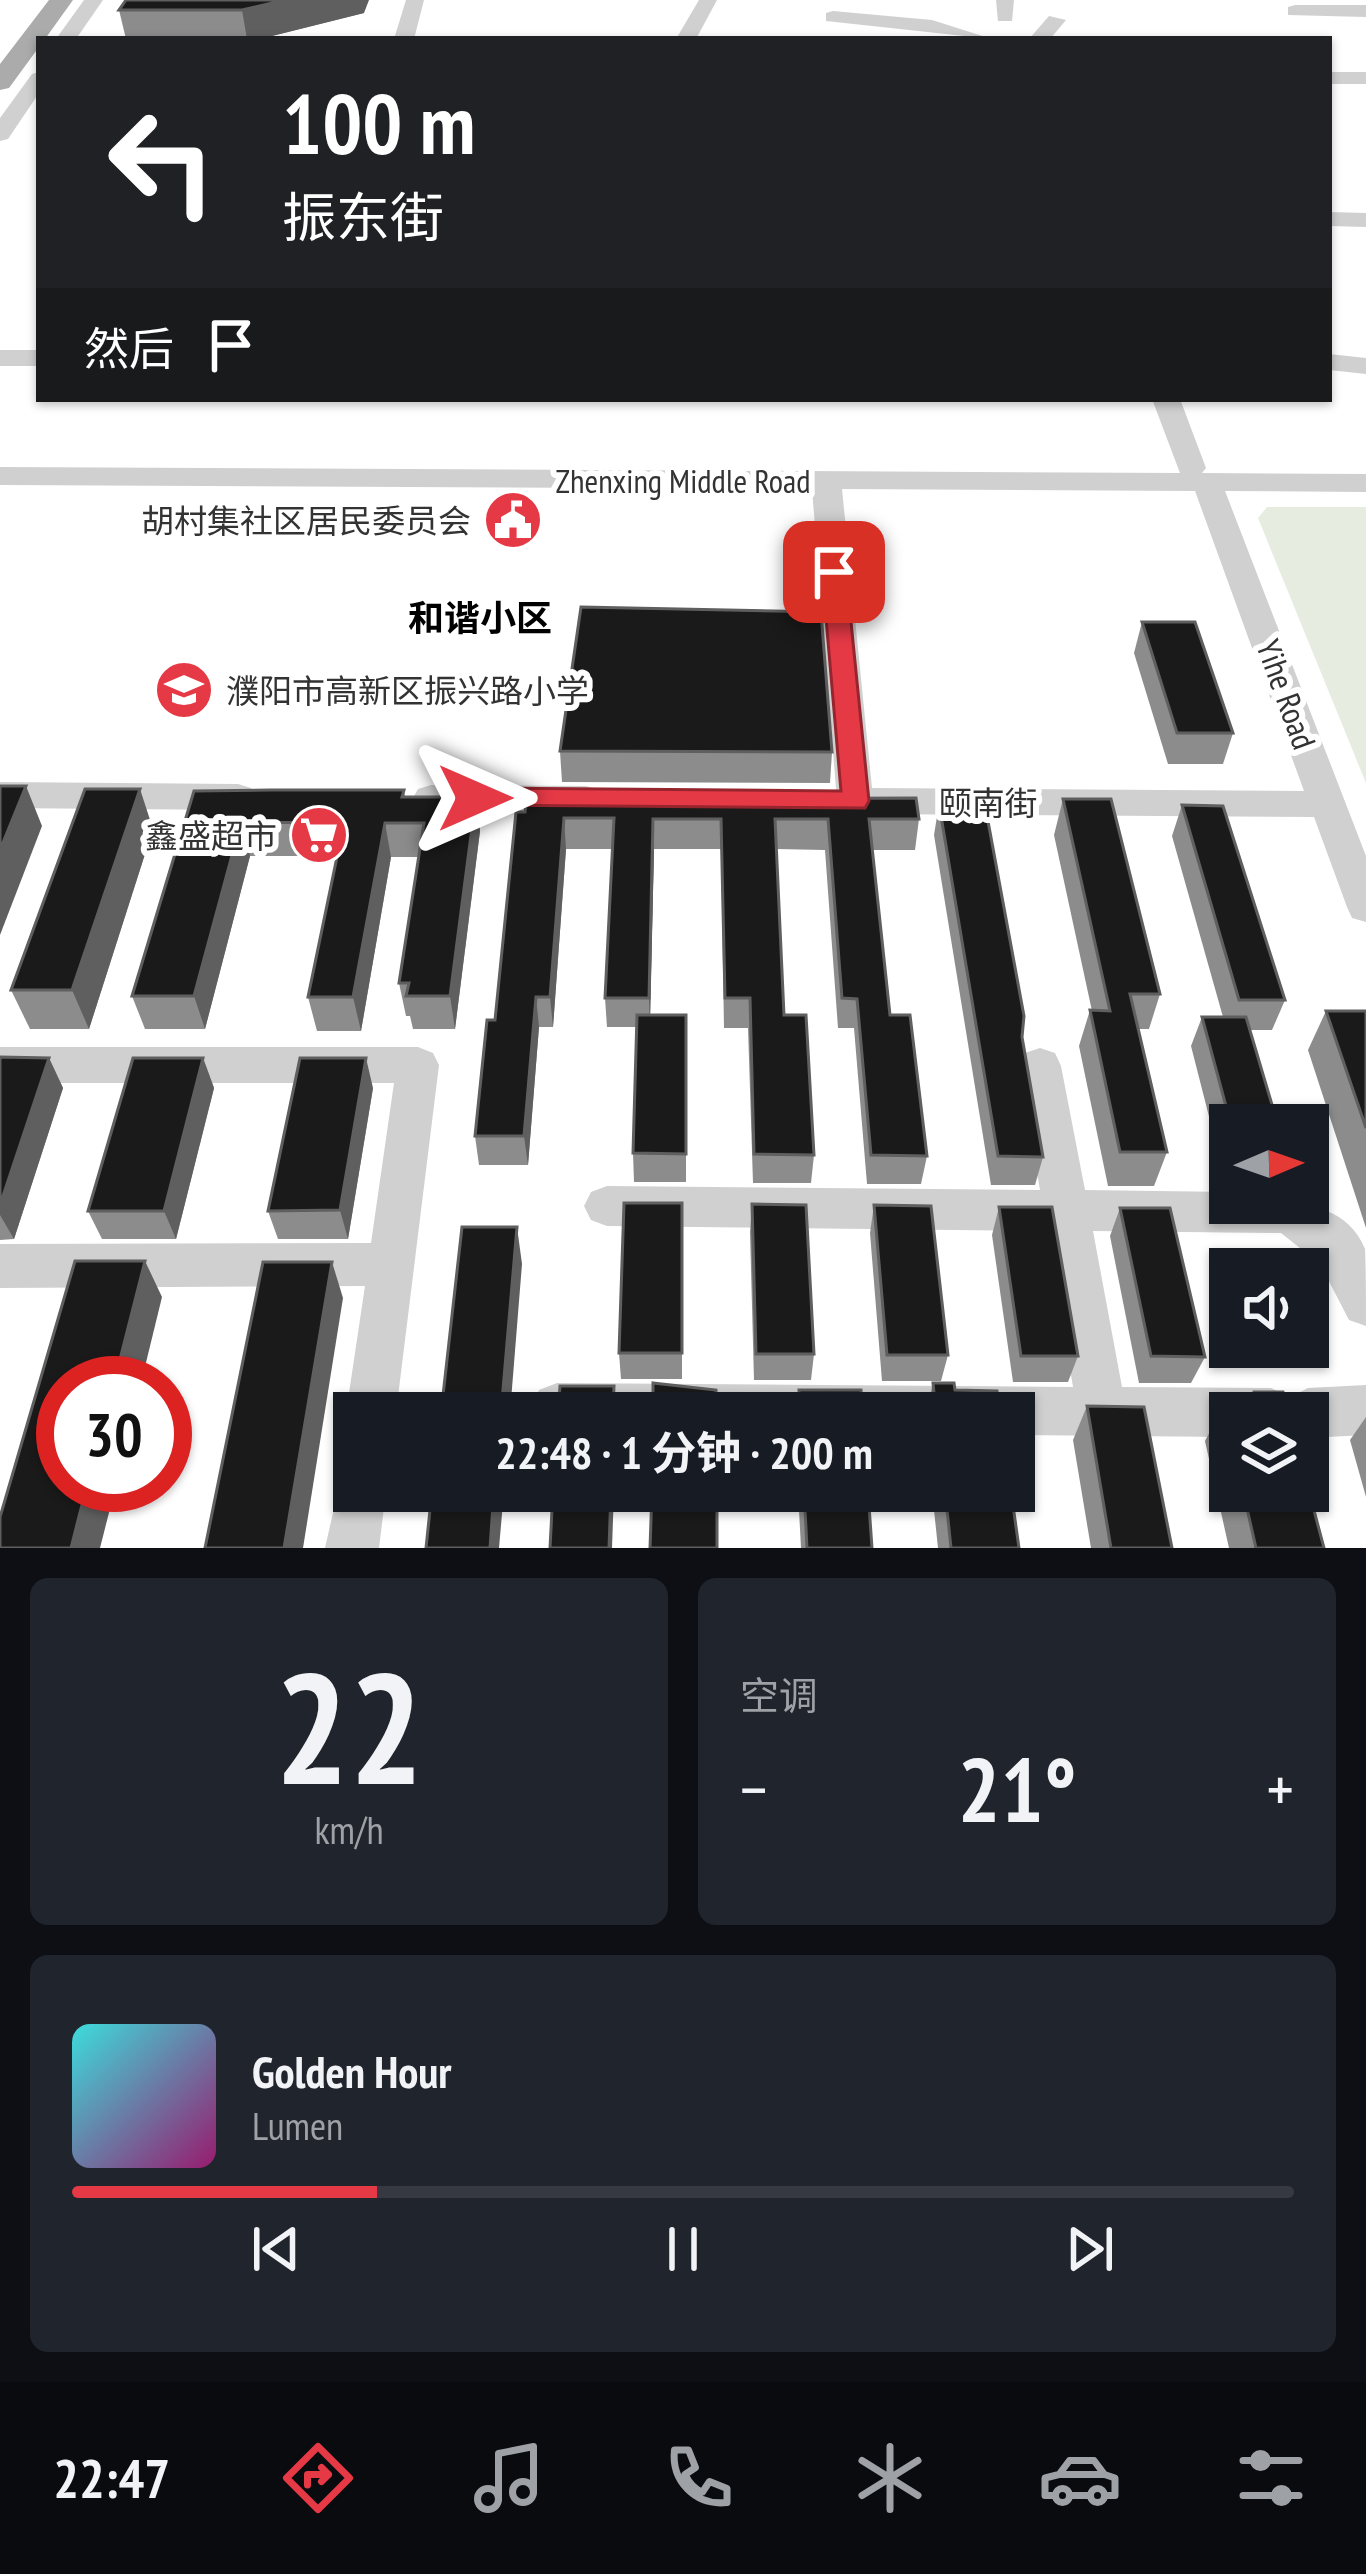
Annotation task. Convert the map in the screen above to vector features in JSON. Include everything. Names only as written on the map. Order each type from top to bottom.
[{"type":"main road","points":[[0,82],[61,0]]},
{"type":"main road","points":[[50,36],[76,0]]},
{"type":"main road","points":[[5,110],[36,56]]},
{"type":"street","points":[[68,36],[94,0]]},
{"type":"street","points":[[405,36],[415,0]]},
{"type":"street","points":[[678,0],[708,1],[688,36]]},
{"type":"street","points":[[1298,36],[1293,5],[1366,11]]},
{"type":"street","points":[[833,17],[932,26],[970,36]]},
{"type":"street","points":[[1042,36],[1056,20]]},
{"type":"street","points":[[1332,78],[1366,78]]},
{"type":"street","points":[[0,134],[5,110],[36,81]]},
{"type":"street","points":[[5,110],[36,114]]},
{"type":"street","points":[[1332,220],[1365,228]]},
{"type":"street","points":[[0,358],[36,358]]},
{"type":"street","points":[[1332,362],[1366,366]]},
{"type":"street","name":"Yihe Road","points":[[1167,402],[1366,907]]},
{"type":"street","name":"Zhenxing Middle Road","points":[[0,463],[1199,475],[1366,484]]},
{"type":"street","name":"Zhenxing Middle Road","points":[[0,476],[826,480],[1366,469]]},
{"type":"street","points":[[826,480],[855,801]]},
{"type":"street","points":[[0,795],[285,797]]},
{"type":"street","points":[[404,798],[618,799]]},
{"type":"street","name":"颐南街","points":[[808,800],[1328,804]]},
{"type":"street","points":[[0,1065],[418,1065],[374,1392]]},
{"type":"street","points":[[1040,1066],[1102,1411]]},
{"type":"street","points":[[607,1206],[1286,1213],[1328,1235],[1352,1262],[1366,1304]]},
{"type":"street","points":[[0,1266],[391,1264]]},
{"type":"street","points":[[1329,1412],[1366,1410]]},
{"type":"street","points":[[1035,1411],[1209,1412]]},
{"type":"street","points":[[352,1548],[357,1512]]},
{"type":"shaded area","points":[[1267,507],[1366,507],[1366,783],[1258,518]]},
{"type":"building","points":[[126,0],[285,0],[242,10],[119,10]]},
{"type":"building","points":[[581,607],[821,612],[832,752],[560,751]]},
{"type":"building","points":[[1142,622],[1195,622],[1233,733],[1177,733]]},
{"type":"building","points":[[0,786],[26,786],[0,850]]},
{"type":"building","points":[[85,789],[140,789],[72,990],[11,990]]},
{"type":"building","points":[[404,790],[402,797],[476,797],[450,996],[406,996],[409,983],[399,983],[424,823],[385,823],[353,997],[308,997],[344,823],[241,822],[194,996],[132,996],[194,791]]},
{"type":"building","points":[[916,798],[919,819],[869,819],[890,1015],[910,1015],[927,1156],[871,1155],[857,999],[842,998],[828,819],[775,819],[784,1015],[806,1015],[814,1155],[754,1154],[750,998],[725,998],[721,819],[653,819],[649,998],[605,998],[614,818],[564,818],[550,997],[536,997],[524,1136],[475,1136],[487,1020],[495,1020],[516,812],[525,812],[527,799]]},
{"type":"building","points":[[1063,799],[1111,799],[1160,994],[1130,994],[1167,1152],[1120,1152],[1090,1010],[1110,1011]]},
{"type":"building","points":[[939,804],[985,805],[1024,1016],[1022,1037],[1043,1157],[998,1156]]},
{"type":"building","points":[[1182,805],[1223,806],[1285,1000],[1239,1000]]},
{"type":"building","points":[[1326,1011],[1366,1011],[1366,1128]]},
{"type":"building","points":[[637,1015],[686,1015],[686,1154],[633,1153]]},
{"type":"building","points":[[1202,1017],[1246,1017],[1272,1104],[1225,1104]]},
{"type":"building","points":[[0,1057],[49,1058],[0,1205]]},
{"type":"building","points":[[133,1058],[203,1058],[164,1211],[88,1211]]},
{"type":"building","points":[[300,1058],[366,1058],[340,1210],[268,1211]]},
{"type":"building","points":[[624,1203],[682,1203],[682,1353],[619,1353]]},
{"type":"building","points":[[752,1204],[806,1205],[814,1354],[756,1354]]},
{"type":"building","points":[[874,1205],[931,1206],[948,1355],[887,1355]]},
{"type":"building","points":[[999,1207],[1052,1207],[1078,1356],[1021,1356]]},
{"type":"building","points":[[1120,1208],[1170,1208],[1205,1357],[1151,1356]]},
{"type":"building","points":[[462,1227],[517,1227],[503,1392],[443,1392]]},
{"type":"building","points":[[75,1261],[145,1261],[121,1356],[47,1356]]},
{"type":"building","points":[[263,1262],[332,1262],[284,1548],[205,1548]]},
{"type":"building","points":[[653,1383],[716,1390],[716,1392],[653,1392]]},
{"type":"building","points":[[933,1383],[954,1383],[955,1390],[997,1392],[934,1392]]},
{"type":"building","points":[[560,1386],[614,1386],[614,1392],[560,1392]]},
{"type":"building","points":[[799,1390],[861,1392],[799,1392]]},
{"type":"building","points":[[36,1394],[36,1512],[80,1512],[71,1548],[0,1548],[0,1517]]},
{"type":"building","points":[[1087,1406],[1144,1407],[1172,1548],[1111,1548]]},
{"type":"building","points":[[430,1512],[493,1512],[490,1548],[426,1548]]},
{"type":"building","points":[[552,1512],[610,1512],[609,1548],[550,1548]]},
{"type":"building","points":[[651,1512],[717,1512],[717,1548],[650,1548]]},
{"type":"building","points":[[805,1512],[869,1512],[872,1548],[807,1548]]},
{"type":"building","points":[[947,1512],[1014,1512],[1019,1548],[951,1548]]},
{"type":"building","points":[[1248,1512],[1314,1512],[1324,1548],[1256,1548]]},
{"type":"place","name":"胡村集社区居民委员会","points":[[513,520]]},
{"type":"place","name":"濮阳市高新区振兴路小学","points":[[184,690]]},
{"type":"place","name":"鑫盛超市","points":[[319,835]]},
{"type":"district","name":"和谐小区","points":[[480,617]]},
{"type":"route","points":[[475,798],[855,801],[834,572]]}]
